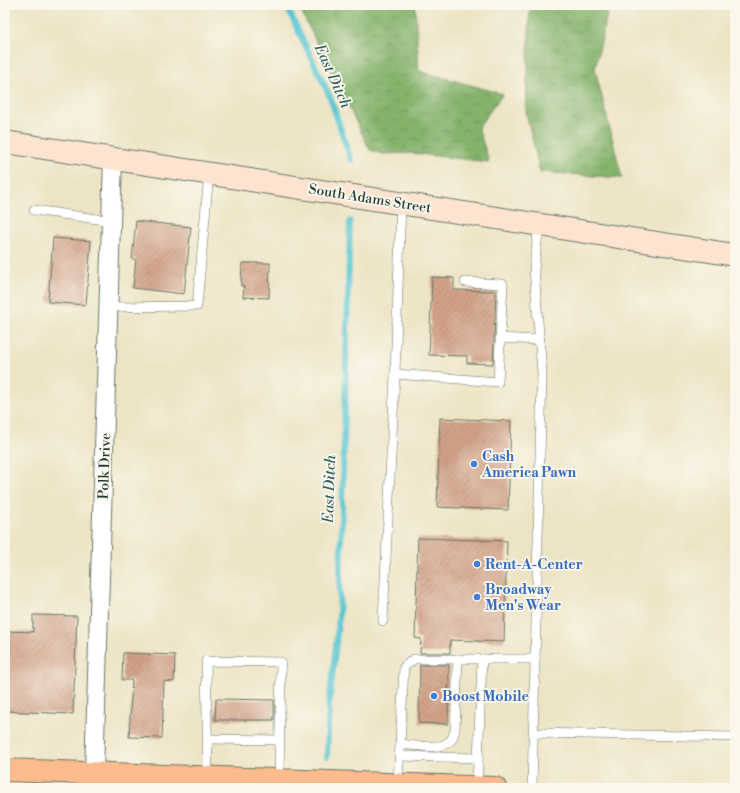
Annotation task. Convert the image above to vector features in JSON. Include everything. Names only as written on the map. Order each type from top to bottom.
[{"type":"main road","name":"South Adams Street","points":[[5,142],[401,202],[735,255]]},
{"type":"main road","points":[[5,770],[486,788]]},
{"type":"main road","points":[[112,788],[132,774]]},
{"type":"street","name":"Polk Drive","points":[[94,773],[113,158]]},
{"type":"lane","points":[[109,307],[198,306],[209,173]]},
{"type":"lane","points":[[383,621],[396,374],[401,202]]},
{"type":"lane","points":[[34,210],[111,221]]},
{"type":"lane","points":[[532,788],[542,373],[534,269],[538,224]]},
{"type":"lane","points":[[396,374],[498,382],[503,284],[466,282]]},
{"type":"lane","points":[[500,338],[540,340]]},
{"type":"lane","points":[[398,784],[404,667],[414,659],[535,659]]},
{"type":"lane","points":[[400,744],[442,745],[448,743],[453,736],[455,730],[458,659]]},
{"type":"lane","points":[[482,659],[478,758],[486,788]]},
{"type":"lane","points":[[208,777],[206,661],[281,662],[278,780]]},
{"type":"lane","points":[[533,733],[735,737]]},
{"type":"lane","points":[[208,739],[279,740]]},
{"type":"lane","points":[[399,756],[478,758]]},
{"type":"green space","points":[[298,5],[415,5],[419,71],[503,94],[478,127],[489,162],[410,153],[383,154],[370,150]]},
{"type":"green space","points":[[530,5],[609,5],[595,69],[622,178],[540,172],[526,112]]},
{"type":"building","points":[[136,221],[191,227],[184,294],[133,288],[136,259],[132,259]]},
{"type":"building","points":[[53,238],[91,241],[86,305],[48,302]]},
{"type":"building","points":[[242,263],[270,263],[269,298],[243,297],[244,286],[241,286]]},
{"type":"building","points":[[432,277],[454,278],[454,290],[496,291],[493,364],[467,363],[467,356],[429,355]]},
{"type":"building","name":"Cash America Pawn","points":[[440,418],[511,421],[508,510],[437,507]]},
{"type":"building","points":[[418,538],[507,541],[504,642],[450,640],[450,653],[420,653],[421,639],[415,638]]},
{"type":"building","points":[[33,615],[77,616],[73,714],[5,711],[5,631],[33,632]]},
{"type":"building","points":[[123,653],[175,655],[174,682],[164,681],[162,738],[129,737],[132,680],[122,680]]},
{"type":"building","name":"Boost Mobile","points":[[420,665],[449,665],[448,724],[419,723]]},
{"type":"building","points":[[216,699],[274,700],[274,720],[215,720]]},
{"type":"waterway","name":"East Ditch","points":[[286,5],[330,97],[351,160]]},
{"type":"waterway","name":"East Ditch","points":[[327,757],[329,704],[339,617],[350,221]]},
{"type":"place","name":"Cash America Pawn","points":[[474,464]]},
{"type":"place","name":"Rent-A-Center","points":[[477,564]]},
{"type":"place","name":"Broadway Men's Wear","points":[[477,597]]},
{"type":"place","name":"Boost Mobile","points":[[434,696]]}]
